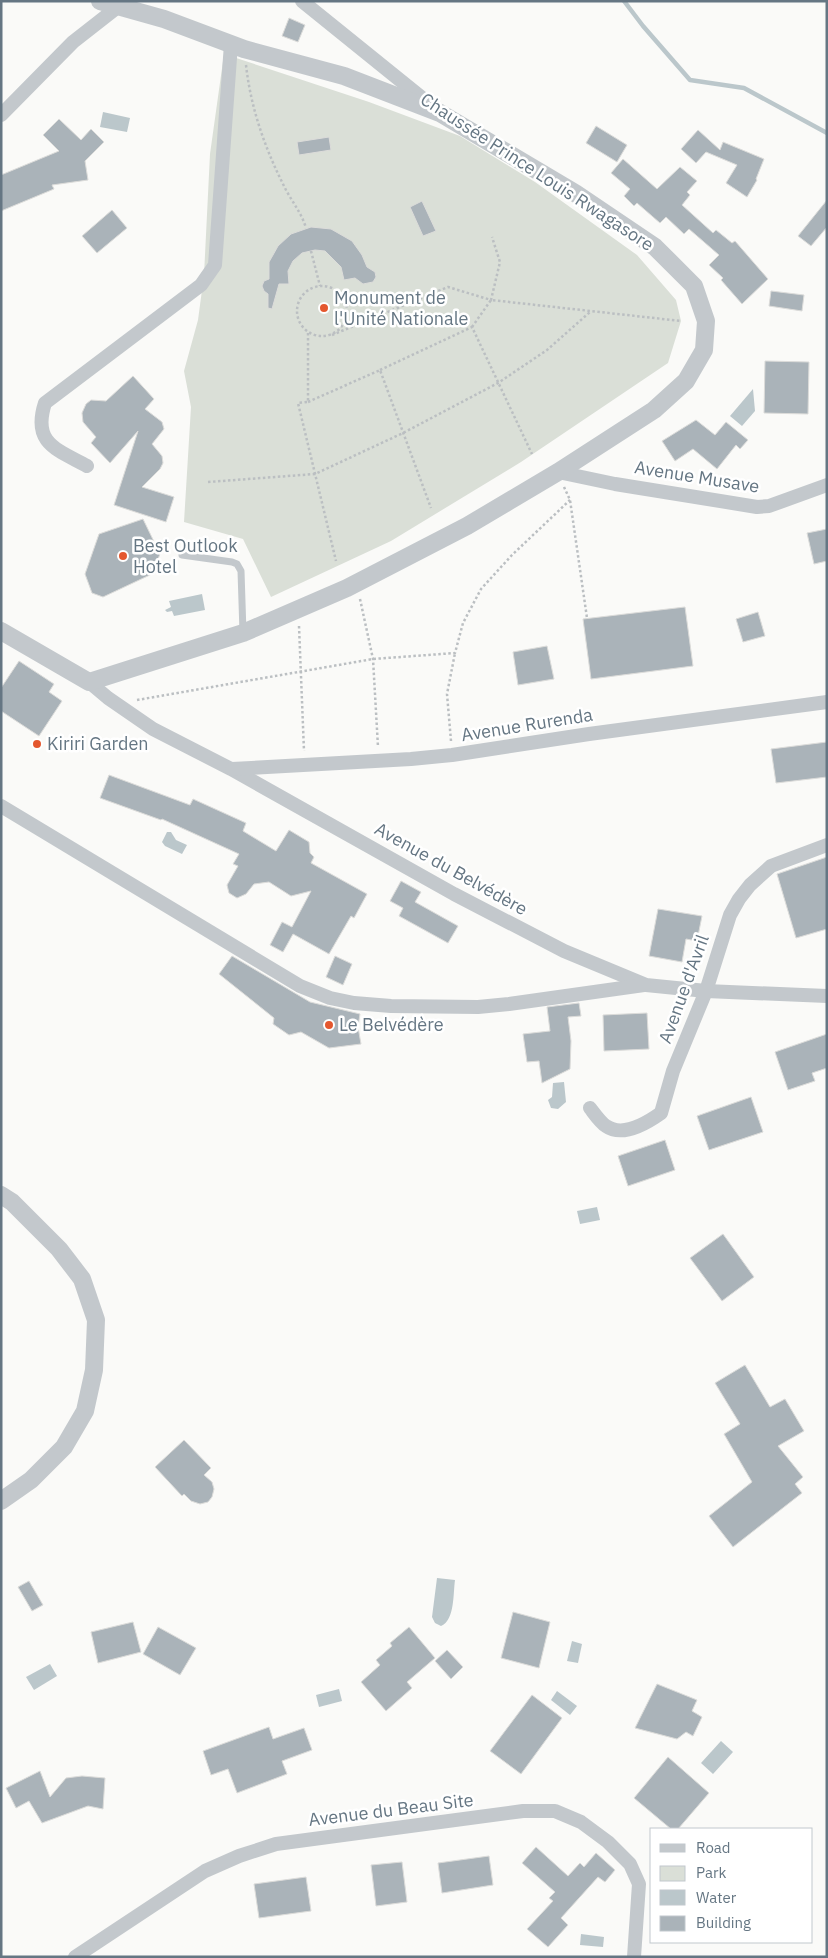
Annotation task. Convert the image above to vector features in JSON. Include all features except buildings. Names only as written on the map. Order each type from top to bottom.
[{"type":"street","points":[[100,1],[164,18],[238,47],[344,76],[440,113]]},
{"type":"street","name":"Chaussée Prince Louis Rwagasore","points":[[89,682],[243,633],[356,583],[467,526],[558,472],[654,410],[686,381],[704,350],[706,321],[694,286],[655,247],[575,193],[440,113],[302,1]]},
{"type":"street","points":[[1,115],[73,42],[119,6]]},
{"type":"street","points":[[87,466],[52,447],[41,430],[41,415],[45,403],[201,285],[215,265],[238,47]]},
{"type":"street","name":"Avenue Musave","points":[[558,472],[615,484],[757,507],[770,506],[827,485]]},
{"type":"street","points":[[1,631],[89,682]]},
{"type":"street","name":"Avenue du Belvédère","points":[[89,682],[153,729],[232,768],[454,894],[564,950],[646,984],[706,991],[827,996]]},
{"type":"street","name":"Avenue Rurenda","points":[[232,768],[379,761],[452,755],[827,702]]},
{"type":"street","points":[[1,806],[300,986],[330,998],[354,1003],[390,1006],[478,1007],[646,984]]},
{"type":"street","name":"Avenue d'Avril","points":[[590,1108],[606,1126],[619,1130],[637,1127],[662,1113],[673,1071],[706,991],[730,915],[739,899],[750,885],[771,866],[827,846]]},
{"type":"street","points":[[1,1195],[12,1202],[59,1249],[82,1280],[96,1320],[94,1370],[85,1412],[64,1447],[32,1480],[1,1501]]},
{"type":"street","name":"Avenue du Beau Site","points":[[75,1957],[205,1871],[239,1856],[266,1847],[317,1838],[523,1811],[555,1811],[581,1822],[608,1842],[630,1864],[639,1884],[634,1957]]},
{"type":"lane","points":[[182,555],[237,564],[241,571],[243,633]]},
{"type":"path","points":[[238,47],[257,122],[286,190],[304,219],[306,228]]},
{"type":"path","points":[[336,561],[298,403],[308,402],[472,327],[491,300],[500,262],[492,237]]},
{"type":"path","points":[[311,251],[320,286]]},
{"type":"path","points":[[332,335],[344,323],[346,306],[343,298],[337,291],[329,287],[320,286],[305,292],[297,306],[298,321],[308,333],[316,336],[332,335],[448,287],[491,300],[681,321]]},
{"type":"path","points":[[208,482],[315,474],[403,433],[498,383],[547,350],[590,312]]},
{"type":"path","points":[[472,327],[532,454]]},
{"type":"path","points":[[308,333],[308,402]]},
{"type":"path","points":[[380,370],[432,508]]},
{"type":"path","points":[[558,472],[570,500],[586,618]]},
{"type":"path","points":[[452,755],[447,694],[463,623],[481,589],[512,554],[570,500]]},
{"type":"path","points":[[356,583],[373,659],[379,761]]},
{"type":"path","points":[[297,609],[302,671],[304,765]]},
{"type":"path","points":[[116,703],[373,659],[455,653]]},
{"type":"green space","points":[[224,54],[369,102],[460,136],[535,182],[637,255],[676,300],[681,321],[668,363],[521,462],[391,541],[271,597],[243,539],[184,522],[191,407],[184,371],[198,320],[204,275],[210,154]]},
{"type":"water","points":[[103,112],[130,118],[127,132],[100,127]]},
{"type":"water","points":[[753,389],[755,411],[742,426],[730,416]]},
{"type":"water","points":[[202,594],[205,610],[174,616],[172,611],[167,612],[165,610],[171,607],[169,601]]},
{"type":"water","points":[[167,832],[171,832],[176,840],[187,845],[182,854],[165,846],[162,842]]},
{"type":"water","points":[[564,1082],[566,1102],[558,1109],[551,1108],[548,1100],[552,1097],[553,1083]]},
{"type":"water","points":[[597,1207],[600,1220],[580,1224],[577,1211]]},
{"type":"water","points":[[437,1578],[455,1580],[451,1612],[446,1623],[441,1626],[435,1623],[432,1617]]},
{"type":"water","points":[[572,1641],[582,1644],[578,1663],[567,1661]]},
{"type":"water","points":[[50,1664],[57,1676],[34,1690],[26,1677]]},
{"type":"water","points":[[339,1689],[342,1701],[319,1707],[316,1695]]},
{"type":"water","points":[[557,1691],[577,1706],[570,1715],[551,1700]]},
{"type":"water","points":[[721,1741],[733,1752],[713,1774],[701,1763]]},
{"type":"water","points":[[581,1934],[604,1937],[603,1947],[580,1945]]},
{"type":"waterway","points":[[624,1],[690,80],[744,88],[827,133]]},
{"type":"place","name":"Monument de l'Unité Nationale","points":[[324,308]]},
{"type":"place","name":"Best Outlook Hotel","points":[[123,556]]},
{"type":"place","name":"Kiriri Garden","points":[[37,744]]},
{"type":"place","name":"Le Belvédère","points":[[329,1025]]}]
